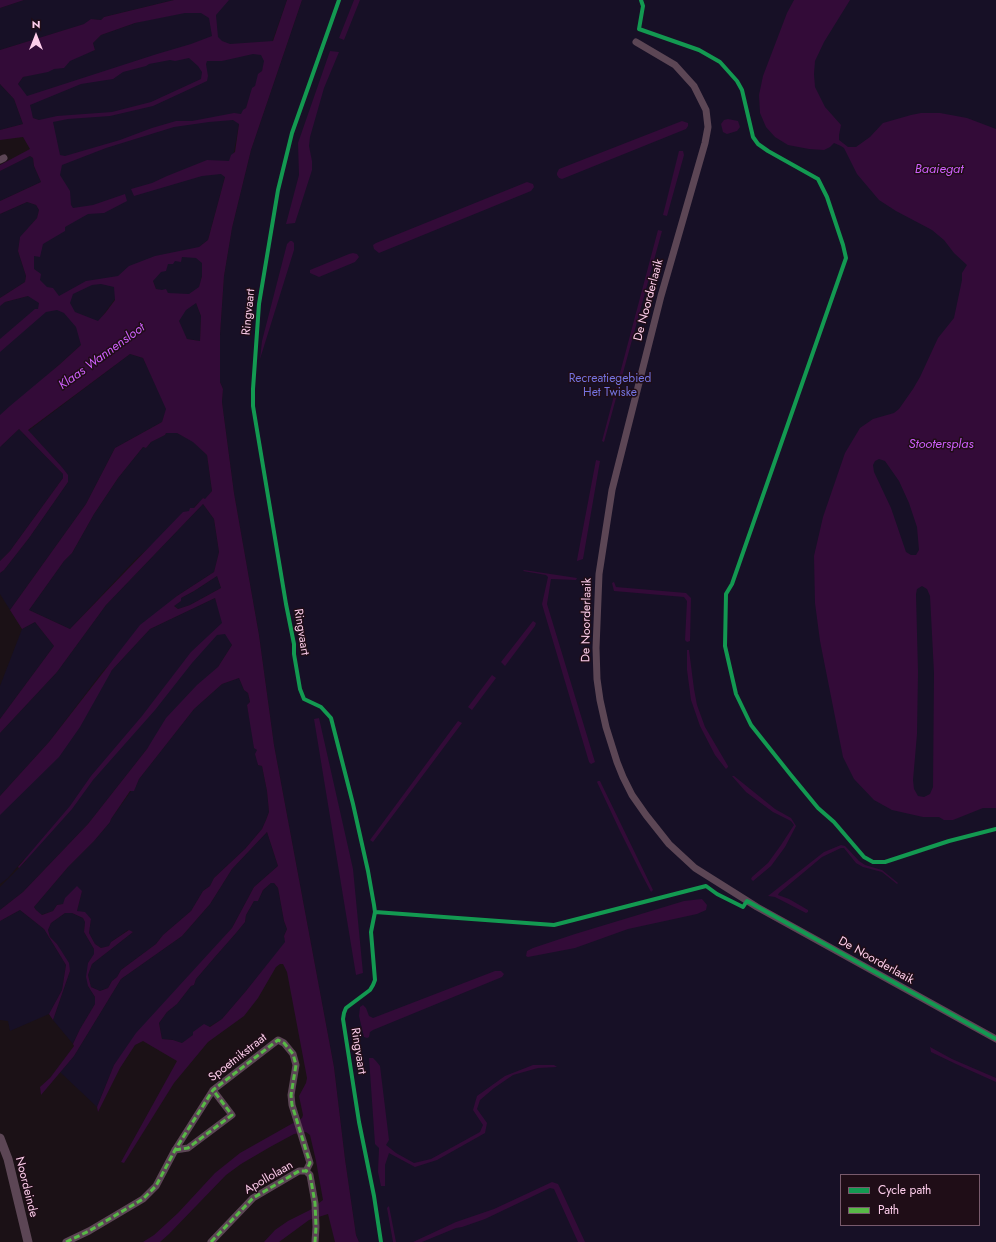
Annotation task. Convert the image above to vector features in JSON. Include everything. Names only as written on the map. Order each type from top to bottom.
[{"type":"street","name":"De Noorderlaaik","points":[[636,42],[675,65],[694,86],[706,110],[708,127],[705,143],[661,296],[612,490],[599,574],[596,648],[597,679],[606,727],[617,762],[632,795],[646,815],[669,844],[695,868],[757,906],[996,1039]]},
{"type":"street","name":"Spoetnikstraat","points":[[66,1242],[89,1231],[143,1199],[156,1186],[175,1150],[213,1090],[278,1040],[284,1043],[293,1054],[296,1065],[291,1095],[292,1105],[310,1163],[306,1171]]},
{"type":"street","points":[[175,1150],[188,1148],[232,1115],[213,1090]]},
{"type":"street","name":"Noordeinde","points":[[0,1138],[8,1159],[28,1242]]},
{"type":"street","name":"Apollolaan","points":[[211,1242],[253,1198],[299,1171],[306,1171],[310,1176],[315,1203],[315,1242]]},
{"type":"green space","points":[[24,0],[174,0],[104,17],[101,20],[91,19],[85,24],[0,50],[0,8]]},
{"type":"green space","points":[[221,0],[287,0],[262,71],[239,124],[234,152],[225,177],[208,240],[199,247],[202,263],[202,276],[196,303],[201,316],[200,341],[187,339],[181,328],[168,293],[156,289],[153,281],[115,299],[81,345],[0,418],[0,305],[5,302],[28,296],[34,269],[34,255],[71,205],[39,120],[33,118],[18,84],[23,77],[95,50],[93,43],[101,35],[135,23]]},
{"type":"green space","name":"Recreatiegebied Het Twiske","points":[[302,0],[996,0],[996,1242],[359,1242],[356,1235],[345,1159],[334,1067],[274,745],[259,635],[234,493],[222,402],[223,389],[220,382],[220,335],[224,276],[232,228],[251,150]]},
{"type":"green space","points":[[0,84],[14,99],[23,124],[0,130]]},
{"type":"green space","points":[[30,156],[33,158],[34,166],[41,182],[0,201],[0,171]]},
{"type":"green space","points":[[27,202],[36,205],[39,210],[37,218],[20,238],[18,251],[26,276],[25,282],[0,298],[0,214]]},
{"type":"green space","points":[[130,354],[143,358],[167,409],[162,422],[115,448],[86,504],[10,610],[0,594],[0,573],[29,538],[68,482],[61,466],[28,431]]},
{"type":"green space","points":[[19,429],[63,474],[63,478],[10,551],[0,561],[0,447]]},
{"type":"green space","points":[[166,433],[177,433],[193,441],[207,455],[212,491],[205,500],[203,498],[194,508],[135,560],[70,629],[29,610],[64,561],[72,553],[94,514],[118,478],[143,447],[146,448],[151,442],[165,435]]},
{"type":"green space","points":[[203,504],[214,519],[219,552],[214,572],[177,596],[103,671],[49,742],[0,796],[0,733],[57,672],[106,605]]},
{"type":"green space","points":[[217,576],[221,588],[190,605],[178,609],[174,605],[181,601],[181,598]]},
{"type":"green space","points":[[215,598],[232,645],[218,667],[147,749],[88,824],[23,892],[0,910],[0,887],[26,861],[24,859],[8,878],[0,884],[0,814],[112,670],[150,629]]},
{"type":"green space","points":[[35,622],[54,646],[0,719],[0,686],[22,629]]},
{"type":"green space","points":[[239,678],[244,690],[248,693],[250,703],[247,705],[257,750],[258,765],[262,766],[267,791],[269,812],[262,829],[245,849],[214,878],[210,886],[203,891],[191,911],[163,935],[156,944],[121,970],[108,988],[100,991],[91,987],[88,975],[92,964],[133,932],[128,930],[111,942],[109,946],[101,948],[95,944],[89,933],[91,919],[77,911],[82,891],[63,904],[57,905],[53,911],[41,915],[34,907],[68,867],[94,841],[110,822],[131,791],[134,790],[139,779],[194,709],[222,684]]},
{"type":"green space","points":[[267,832],[278,866],[254,887],[232,928],[114,1065],[97,1107],[60,1072],[74,1056],[121,979],[182,936],[210,904],[232,869]]},
{"type":"green space","points":[[271,883],[274,883],[278,888],[284,921],[287,929],[284,936],[286,942],[222,1019],[182,1043],[162,1039],[159,1023],[167,1012],[177,1004],[191,986],[194,985],[196,979],[245,922],[246,915],[254,901],[258,901],[263,890]]},
{"type":"green space","points":[[20,910],[44,929],[66,965],[62,990],[49,1014],[10,1031],[8,1021],[0,1020],[0,921]]},
{"type":"green space","points":[[65,913],[72,913],[83,918],[85,922],[84,932],[94,949],[95,954],[88,963],[88,986],[95,997],[95,1004],[73,1044],[53,1020],[70,971],[57,944],[50,937],[48,930],[51,923]]},
{"type":"water","points":[[0,0],[24,0],[0,8]]},
{"type":"water","name":"Klaas Wannensloot","points":[[174,0],[229,0],[216,15],[218,37],[222,41],[230,44],[273,41],[287,0],[302,0],[251,150],[232,228],[224,276],[220,335],[220,382],[223,389],[222,402],[234,493],[259,635],[274,745],[334,1067],[345,1159],[356,1235],[359,1242],[335,1242],[328,1214],[309,1220],[279,1242],[264,1242],[275,1230],[288,1221],[310,1210],[323,1200],[310,1135],[306,1132],[294,1134],[241,1164],[226,1175],[160,1242],[143,1242],[154,1235],[178,1213],[215,1173],[240,1153],[302,1118],[303,1115],[299,1096],[307,1078],[287,972],[283,964],[276,967],[258,998],[244,1016],[208,1042],[174,1083],[124,1163],[121,1162],[177,1061],[143,1041],[135,1045],[120,1068],[98,1112],[97,1107],[114,1065],[136,1033],[232,928],[254,887],[278,866],[267,832],[232,869],[210,904],[182,936],[121,979],[74,1056],[41,1095],[40,1087],[50,1078],[74,1046],[73,1044],[80,1029],[95,1004],[95,997],[88,986],[86,977],[88,963],[94,954],[94,949],[84,932],[85,922],[83,918],[72,913],[65,913],[51,923],[48,930],[50,937],[57,944],[69,963],[70,971],[53,1020],[49,1014],[62,990],[66,965],[44,929],[20,910],[0,921],[0,910],[23,892],[88,824],[147,749],[166,718],[197,685],[218,667],[232,645],[225,634],[217,635],[192,663],[155,710],[93,780],[72,809],[19,868],[18,867],[70,806],[91,776],[142,716],[191,652],[222,623],[215,598],[150,629],[112,670],[80,727],[59,757],[0,815],[0,796],[49,742],[140,625],[177,596],[214,572],[219,552],[214,519],[203,504],[106,605],[57,672],[0,733],[0,719],[54,646],[35,622],[22,629],[10,610],[86,504],[115,448],[162,422],[166,409],[143,358],[130,354],[28,430],[68,475],[68,482],[29,538],[0,573],[0,561],[10,551],[63,478],[63,474],[19,429],[0,447],[0,415],[81,345],[76,327],[64,313],[57,310],[46,312],[0,352],[0,339],[35,309],[38,309],[39,303],[28,296],[5,302],[0,306],[0,298],[25,282],[26,276],[18,251],[20,237],[37,218],[39,210],[36,205],[27,202],[0,214],[0,201],[41,182],[34,166],[33,158],[30,156],[0,171],[0,165],[30,149],[23,137],[0,140],[0,130],[23,124],[14,99],[0,84],[0,50],[84,24],[91,19],[101,20],[104,17]],"holes":[[[185,13],[201,13],[209,18],[212,36],[27,96],[18,84],[23,77],[64,68],[70,61],[95,50],[93,43],[101,35],[135,23]],[[253,54],[261,55],[264,61],[262,71],[258,74],[246,108],[241,114],[234,113],[192,121],[176,121],[120,140],[65,156],[60,155],[53,122],[68,119],[110,116],[153,106],[207,81],[208,76],[207,61],[222,61]],[[189,58],[202,72],[201,79],[151,102],[112,112],[57,116],[39,120],[33,118],[30,105],[81,84],[113,79],[123,72],[149,64],[170,60],[175,61]],[[233,120],[239,124],[235,152],[231,155],[229,161],[207,160],[152,183],[131,189],[134,196],[202,176],[221,174],[225,177],[208,240],[199,247],[155,256],[129,266],[118,276],[86,281],[59,296],[53,288],[47,287],[40,280],[41,274],[34,269],[34,256],[40,257],[43,244],[65,231],[65,227],[88,214],[104,213],[127,201],[125,194],[93,205],[73,208],[71,205],[70,191],[60,175],[62,165],[106,148],[174,127]],[[182,257],[196,258],[202,263],[202,276],[199,287],[189,294],[168,293],[166,289],[156,289],[153,281],[161,272],[166,271],[168,264],[173,264],[175,261],[181,262]],[[101,284],[114,287],[115,300],[98,321],[75,312],[70,303],[73,294],[92,285]],[[196,303],[201,316],[200,341],[187,339],[179,321],[186,310]],[[166,433],[177,433],[193,442],[207,455],[212,491],[194,508],[190,508],[189,511],[183,512],[70,629],[29,610],[64,561],[72,553],[94,514],[118,478],[143,447],[146,448],[151,442],[165,435]],[[217,576],[221,588],[190,605],[178,609],[174,606],[181,601],[181,598]],[[239,678],[244,690],[248,693],[250,702],[247,705],[254,748],[257,750],[255,754],[258,765],[262,766],[269,812],[262,829],[245,849],[214,878],[210,886],[203,891],[191,911],[163,935],[156,944],[121,970],[108,988],[100,991],[91,987],[88,975],[92,964],[133,932],[129,930],[111,942],[109,946],[101,948],[95,944],[89,933],[91,919],[85,912],[77,911],[82,891],[77,886],[65,898],[63,904],[57,905],[53,911],[42,915],[34,907],[68,867],[94,841],[110,822],[130,791],[134,791],[139,779],[194,709],[222,684]],[[271,883],[274,883],[278,888],[284,921],[287,929],[284,936],[285,942],[222,1019],[210,1027],[204,1024],[182,1043],[162,1039],[159,1023],[167,1012],[177,1004],[191,986],[194,985],[196,979],[245,922],[246,915],[254,901],[258,901],[263,890]]]},
{"type":"water","points":[[354,0],[360,0],[344,40],[339,38]]},
{"type":"water","name":"Stootersplas","points":[[794,0],[850,0],[824,42],[815,61],[814,74],[815,87],[825,107],[841,125],[839,140],[848,147],[856,147],[870,137],[883,123],[921,113],[940,113],[967,118],[996,129],[996,808],[983,808],[953,820],[944,820],[939,817],[923,817],[892,810],[874,800],[854,779],[843,757],[820,641],[815,603],[814,556],[823,517],[845,453],[860,428],[873,419],[894,413],[899,409],[913,389],[938,338],[954,318],[962,280],[962,273],[967,265],[954,253],[944,240],[932,230],[879,200],[857,174],[844,148],[834,143],[824,150],[788,145],[775,137],[766,127],[760,113],[759,95],[763,76],[787,13]],"holes":[[[879,459],[885,461],[899,481],[909,503],[917,527],[919,550],[916,555],[911,555],[906,552],[891,508],[874,472],[873,465],[875,461]],[[922,586],[927,589],[930,596],[934,673],[933,787],[930,794],[924,797],[918,796],[914,789],[913,780],[917,734],[918,672],[916,594],[917,589]]]},
{"type":"water","points":[[330,51],[339,52],[324,88],[310,137],[309,146],[312,170],[295,223],[286,224],[299,175],[298,143]]},
{"type":"water","points":[[728,119],[738,121],[740,127],[737,131],[727,134],[723,132],[721,124],[724,120]]},
{"type":"water","points":[[682,121],[688,123],[686,129],[562,179],[557,175],[559,169]]},
{"type":"water","points":[[679,151],[683,151],[684,155],[667,216],[663,215]]},
{"type":"water","points":[[527,182],[533,184],[534,187],[531,191],[379,253],[374,249],[373,245],[376,243]]},
{"type":"water","points":[[658,230],[662,231],[604,442],[602,441]]},
{"type":"water","points":[[290,241],[294,243],[294,250],[260,359],[262,341],[287,244]]},
{"type":"water","points":[[353,253],[357,254],[359,257],[355,262],[319,277],[310,273],[310,270]]},
{"type":"water","points":[[596,460],[600,461],[583,559],[577,561],[577,560]]},
{"type":"water","points":[[523,571],[577,578],[576,580],[551,579],[547,604],[595,762],[591,764],[589,762],[542,604],[548,577],[546,575]]},
{"type":"water","points":[[614,582],[616,587],[686,593],[691,598],[690,641],[687,642],[685,640],[687,601],[684,597],[614,591],[612,583]]},
{"type":"water","points":[[533,621],[536,623],[535,626],[505,666],[501,662]]},
{"type":"water","points":[[687,650],[689,650],[697,705],[705,727],[728,766],[726,769],[715,755],[700,726],[691,700],[687,670]]},
{"type":"water","points":[[492,675],[496,678],[472,710],[468,707]]},
{"type":"water","points":[[319,718],[353,869],[363,973],[356,975],[314,719]]},
{"type":"water","points":[[458,721],[462,723],[373,842],[370,840]]},
{"type":"water","points":[[732,776],[734,776],[775,809],[791,818],[796,826],[785,847],[771,866],[753,881],[751,879],[752,877],[768,863],[794,825],[791,821],[773,812],[746,792]]},
{"type":"water","points":[[600,781],[653,890],[651,892],[620,831],[597,782]]},
{"type":"water","points":[[841,845],[845,846],[859,861],[865,865],[882,870],[898,883],[897,884],[882,872],[863,867],[856,863],[844,848],[841,848],[822,857],[779,893],[778,895],[789,899],[808,910],[808,912],[806,913],[775,897],[768,896],[824,852]]},
{"type":"water","points":[[702,899],[707,905],[706,910],[697,914],[628,929],[575,948],[528,957],[526,956],[527,951],[533,948],[575,934],[684,901]]},
{"type":"water","points":[[495,971],[501,971],[504,974],[502,977],[373,1030],[370,1032],[369,1037],[364,1037],[359,1016],[360,1007],[363,1005],[369,1016],[373,1018]]},
{"type":"water","points":[[930,1047],[952,1059],[996,1078],[996,1082],[931,1052]]},
{"type":"water","points":[[369,1058],[373,1058],[380,1066],[389,1140],[386,1145],[396,1153],[414,1163],[431,1159],[480,1132],[483,1125],[473,1110],[477,1096],[505,1076],[533,1065],[554,1065],[557,1067],[538,1068],[513,1075],[494,1088],[480,1100],[477,1109],[487,1123],[485,1133],[437,1160],[415,1167],[389,1153],[385,1165],[385,1186],[381,1186],[378,1172],[379,1148],[375,1144]]},
{"type":"water","points":[[552,1182],[558,1184],[585,1242],[578,1242],[554,1189],[550,1188],[485,1219],[456,1228],[422,1242],[413,1242],[456,1222],[494,1209]]},
{"type":"water","points":[[389,1206],[396,1242],[393,1242],[387,1208]]},
{"type":"marked path","points":[[66,1242],[89,1231],[143,1199],[156,1186],[175,1150],[213,1090],[278,1040],[284,1043],[293,1054],[296,1065],[291,1095],[292,1105],[310,1163],[306,1171]]},
{"type":"marked path","points":[[175,1150],[188,1148],[232,1115],[213,1090]]},
{"type":"marked path","points":[[211,1242],[253,1198],[299,1171],[306,1171],[310,1175],[315,1203],[315,1242]]},
{"type":"cycle path","name":"Ringvaart","points":[[339,0],[292,133],[278,190],[259,304],[253,406],[294,644],[294,654],[300,689],[304,699],[321,707],[331,718],[353,804],[374,905],[375,912],[371,932],[375,980],[370,990],[346,1008],[343,1019],[359,1122],[374,1196],[381,1242]]},
{"type":"cycle path","points":[[641,0],[643,6],[639,29],[699,50],[720,62],[737,81],[742,90],[753,137],[758,144],[818,179],[827,197],[846,258],[732,584],[726,594],[725,646],[736,694],[751,725],[790,774],[818,808],[834,822],[864,857],[873,862],[885,862],[949,841],[996,829]]},
{"type":"cycle path","points":[[375,912],[554,925],[706,886],[717,894],[743,907],[747,901],[996,1039]]},
{"type":"water label","name":"Baaiegat","points":[[939,170]]}]
